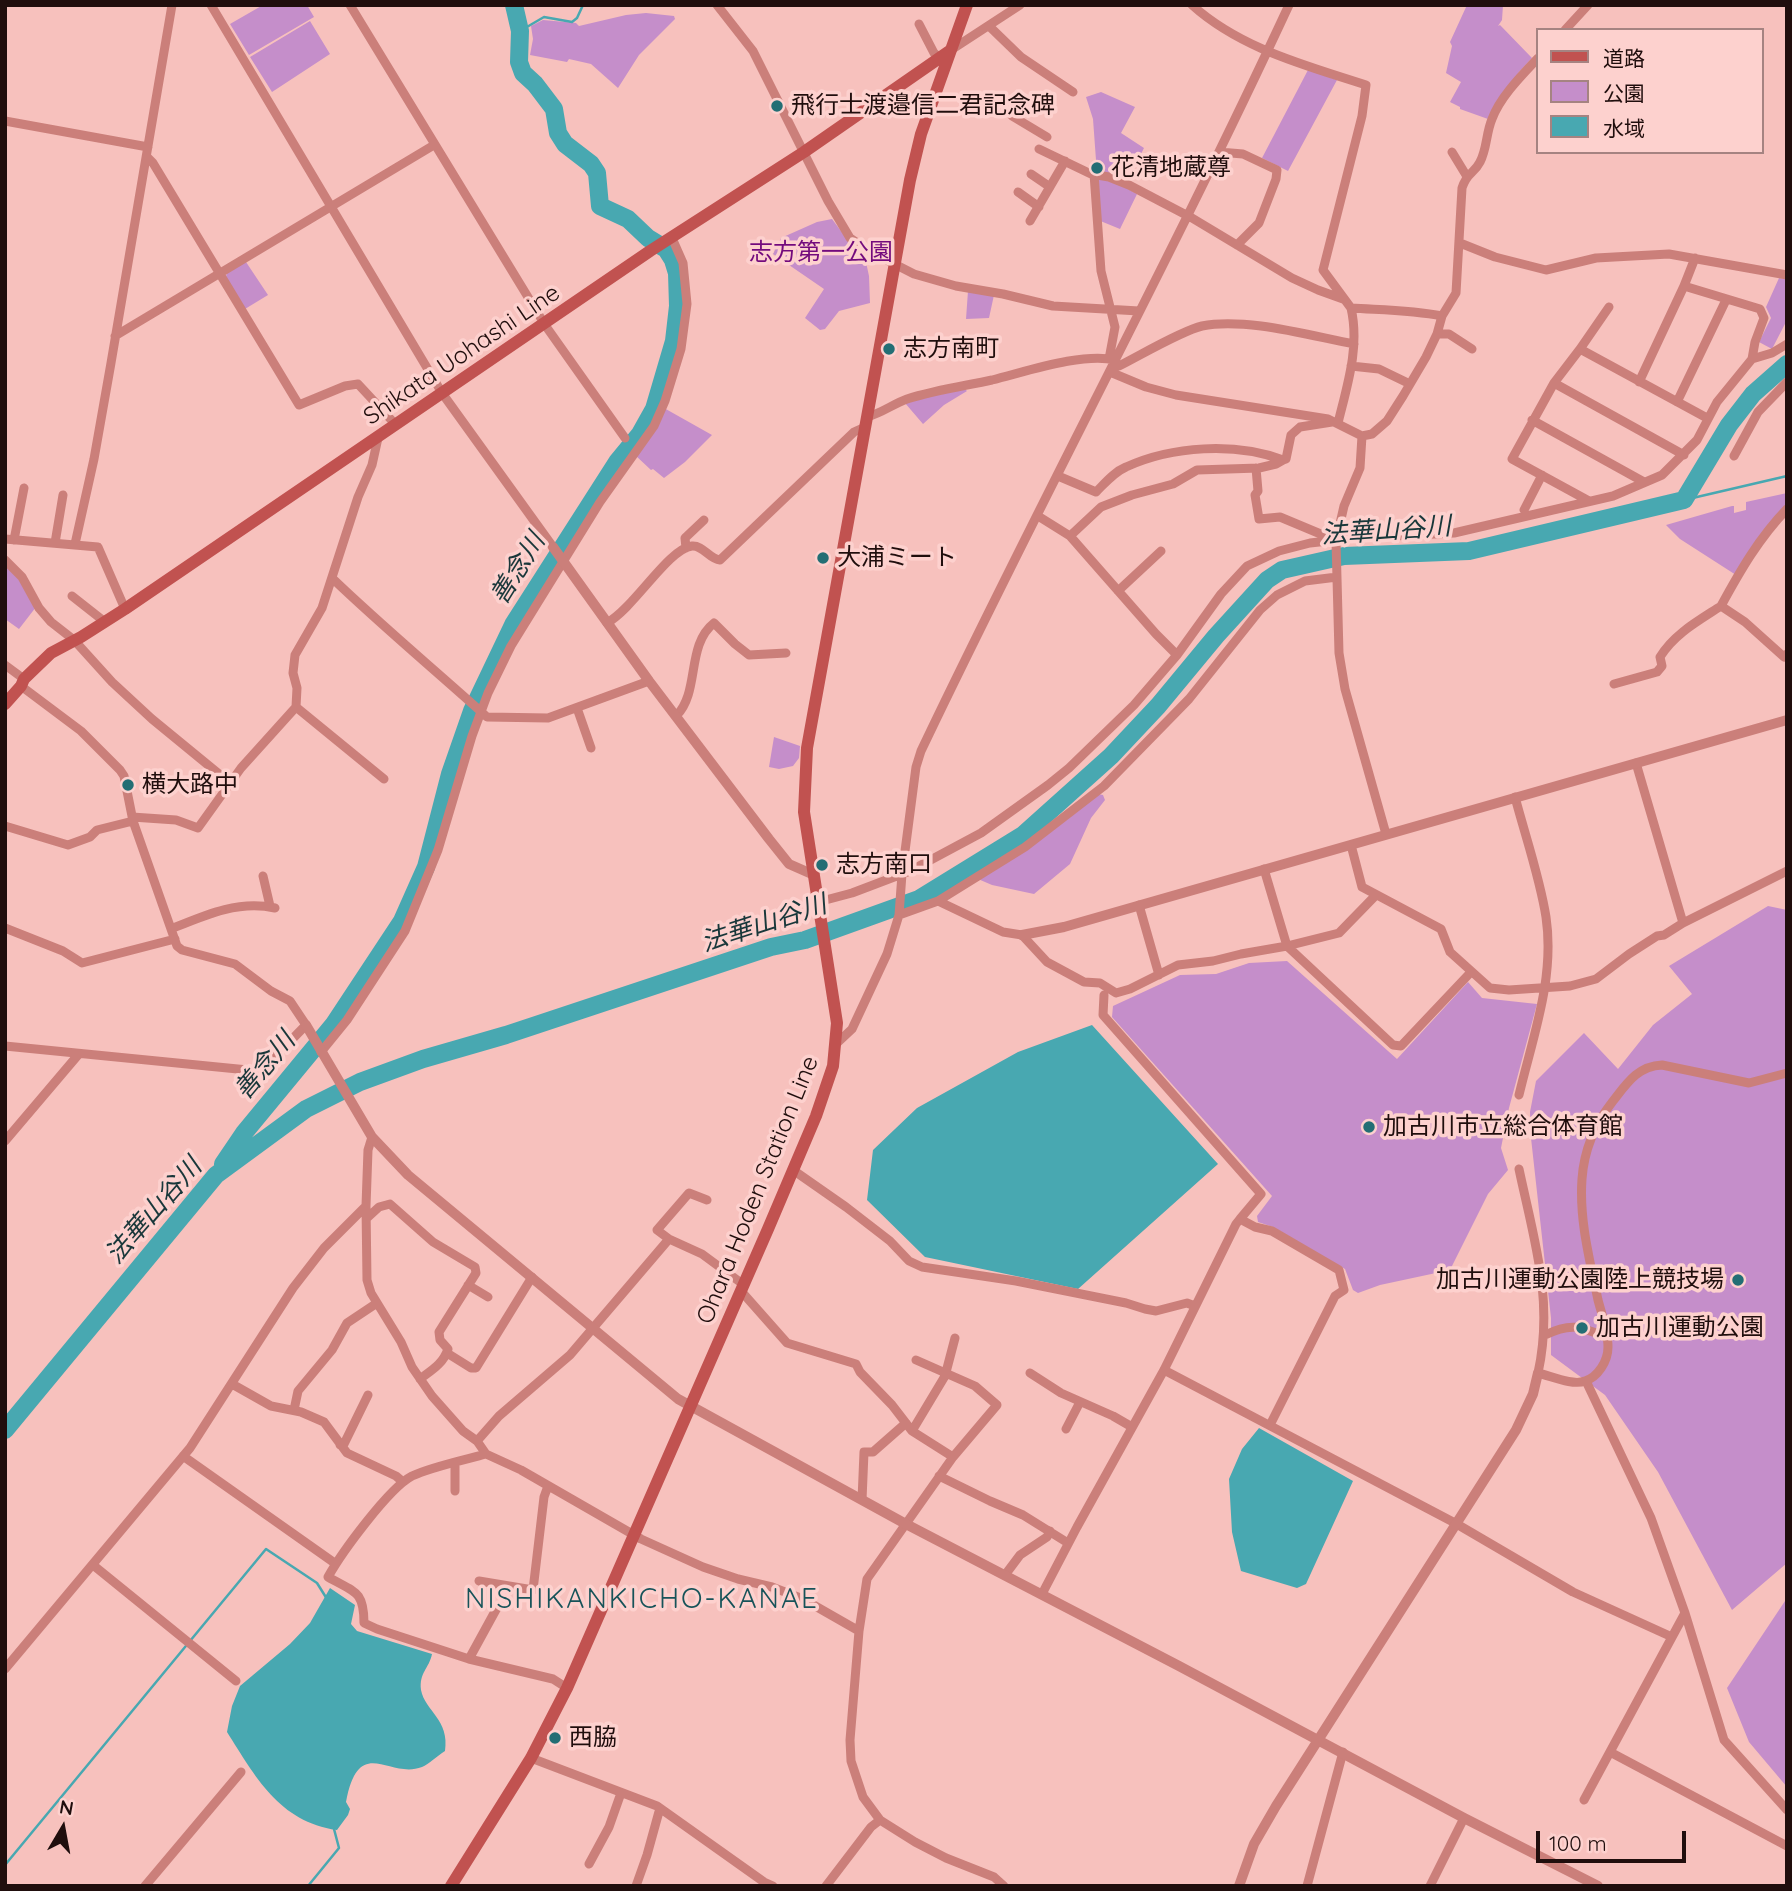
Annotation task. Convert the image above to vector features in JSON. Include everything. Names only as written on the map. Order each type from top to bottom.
[{"type":"main road","name":"Ohara Hoden Station Line","points":[[451,1886],[531,1758],[567,1688],[793,1170],[822,1102],[833,1066],[836,1023],[804,812],[807,748],[894,264],[921,134],[967,5]]},
{"type":"main road","name":"Shikata Uohashi Line","points":[[5,704],[57,648],[125,609],[650,251],[804,152],[951,50]]},
{"type":"street","points":[[75,544],[94,458],[172,5]]},
{"type":"street","points":[[211,5],[442,393],[649,681],[789,864],[814,875]]},
{"type":"street","points":[[350,5],[545,325],[625,438]]},
{"type":"street","points":[[717,5],[753,51],[832,208],[850,237],[914,274],[956,286],[1053,306],[1139,311]]},
{"type":"street","points":[[951,50],[1020,5]]},
{"type":"street","points":[[1192,5],[1222,29],[1268,52],[1366,85],[1362,116],[1327,244],[1323,270],[1348,304],[1354,344],[1351,366],[1335,422]]},
{"type":"street","points":[[836,1044],[852,1029],[887,954],[900,915],[902,874],[916,766],[921,751],[978,631],[1219,152],[1289,5]]},
{"type":"street","points":[[1567,28],[1588,5]]},
{"type":"street","points":[[919,24],[934,53],[940,58]]},
{"type":"street","points":[[989,26],[1021,57],[1073,92]]},
{"type":"street","points":[[1112,364],[1146,387],[1176,395],[1335,422],[1362,436],[1372,435],[1381,429],[1410,384],[1437,334],[1442,316],[1457,293],[1462,188],[1466,175],[1479,166],[1492,118],[1508,93],[1536,60]]},
{"type":"street","points":[[1012,116],[1047,137]]},
{"type":"street","points":[[5,121],[147,152],[299,405],[345,386],[358,384],[396,425]]},
{"type":"street","points":[[115,336],[434,145]]},
{"type":"street","points":[[1039,149],[1094,174],[1119,181],[1187,216],[1292,278],[1348,304],[1442,316]]},
{"type":"street","points":[[1219,152],[1243,154],[1265,163],[1278,173],[1259,223],[1237,246]]},
{"type":"street","points":[[1452,152],[1466,175]]},
{"type":"street","points":[[1030,221],[1065,161]]},
{"type":"street","points":[[1031,174],[1050,187]]},
{"type":"street","points":[[1094,174],[1101,271],[1115,327],[1112,364]]},
{"type":"street","points":[[1018,192],[1039,207]]},
{"type":"street","points":[[321,1051],[347,1020],[405,931],[438,850],[455,788],[481,712],[516,636],[600,502],[654,426],[671,385],[684,333],[687,304],[683,263],[669,240]]},
{"type":"street","points":[[1460,243],[1495,257],[1546,271],[1611,256],[1669,254],[1787,275]]},
{"type":"street","points":[[1639,382],[1695,258]]},
{"type":"street","points":[[819,906],[902,874],[981,833],[1069,768],[1134,705],[1177,655],[1221,594],[1247,566],[1279,551],[1310,543],[1454,533],[1613,496],[1662,475],[1697,440],[1717,402],[1752,359],[1764,318],[1760,309],[1684,286]]},
{"type":"street","points":[[1677,402],[1726,300]]},
{"type":"street","points":[[1589,501],[1512,459],[1554,383],[1609,307]]},
{"type":"street","points":[[607,623],[631,605],[671,556],[686,548],[698,547],[720,560],[854,432],[880,413],[906,399],[1088,359],[1119,366],[1191,330],[1209,325],[1290,331],[1354,344]]},
{"type":"street","points":[[1437,334],[1449,334],[1472,349]]},
{"type":"street","points":[[1752,359],[1772,353],[1787,344]]},
{"type":"street","points":[[1580,349],[1707,418]]},
{"type":"street","points":[[1351,366],[1379,369],[1410,384]]},
{"type":"street","points":[[1734,456],[1758,412],[1787,382]]},
{"type":"street","points":[[1554,383],[1684,455]]},
{"type":"street","points":[[1532,420],[1644,482]]},
{"type":"street","points":[[1070,536],[1101,508],[1132,495],[1173,484],[1197,470],[1255,468],[1276,464],[1286,459],[1291,435],[1300,426],[1335,422]]},
{"type":"street","points":[[1362,436],[1360,467],[1344,506],[1336,541],[1339,653],[1345,689],[1387,834]]},
{"type":"street","points":[[5,826],[68,845],[90,837],[97,830],[132,819],[176,820],[198,828],[241,768],[296,707],[297,688],[293,673],[295,655],[298,646],[318,618],[358,497],[372,466],[378,438]]},
{"type":"street","points":[[1058,476],[1096,492],[1124,468],[1187,451],[1242,451],[1283,460]]},
{"type":"street","points":[[1255,468],[1258,491],[1255,495],[1259,519],[1280,517],[1336,541]]},
{"type":"street","points":[[1524,510],[1542,475]]},
{"type":"street","points":[[24,488],[10,540],[98,547],[125,609]]},
{"type":"street","points":[[55,543],[63,495]]},
{"type":"street","points":[[1614,684],[1657,672],[1662,666],[1660,657],[1667,645],[1721,606],[1741,568],[1770,527],[1787,509]]},
{"type":"street","points":[[1038,516],[1070,536],[1177,655]]},
{"type":"street","points":[[686,548],[685,538],[704,520]]},
{"type":"street","points":[[1118,591],[1160,551]]},
{"type":"street","points":[[5,560],[22,577],[39,608],[65,635],[74,640],[112,682],[230,783]]},
{"type":"street","points":[[900,915],[938,901],[1025,847],[1104,786],[1206,679],[1260,610],[1277,595],[1305,581],[1338,577]]},
{"type":"street","points":[[332,578],[380,625],[487,717],[548,718],[649,681]]},
{"type":"street","points":[[72,596],[105,622]]},
{"type":"street","points":[[1721,606],[1745,622],[1784,657],[1787,654]]},
{"type":"street","points":[[677,715],[685,707],[701,637],[714,623],[749,654],[786,653]]},
{"type":"street","points":[[5,665],[81,731],[124,776],[132,819],[177,946],[182,950],[224,959],[290,1001],[372,1137],[408,1175],[678,1399],[904,1523],[1598,1886]]},
{"type":"street","points":[[296,707],[384,779]]},
{"type":"street","points":[[577,708],[591,748]]},
{"type":"street","points":[[938,901],[1003,932],[1022,935],[1043,932],[1787,720]]},
{"type":"street","points":[[1636,762],[1683,923]]},
{"type":"street","points":[[1515,797],[1546,917],[1548,953],[1545,988],[1519,1095]]},
{"type":"street","points":[[1351,845],[1362,887],[1441,929],[1450,952],[1471,972],[1490,988],[1509,990],[1570,986],[1596,979],[1629,954],[1683,923],[1787,871]]},
{"type":"street","points":[[1264,869],[1287,946],[1393,1045],[1401,1046],[1471,972]]},
{"type":"street","points":[[5,928],[62,951],[82,963],[173,934],[223,909],[272,907],[263,876]]},
{"type":"street","points":[[1022,935],[1047,962],[1084,982],[1100,983],[1116,993],[1130,989],[1178,965],[1213,961],[1339,933],[1375,896]]},
{"type":"street","points":[[1139,905],[1159,975]]},
{"type":"street","points":[[1042,1594],[1164,1370],[1236,1224],[1261,1194],[1103,1015],[1104,995]]},
{"type":"street","points":[[5,1046],[258,1071],[308,1029]]},
{"type":"street","points":[[5,1141],[78,1055]]},
{"type":"street","points":[[1538,1373],[1578,1382],[1586,1381],[1596,1374],[1607,1353],[1588,1250],[1582,1197],[1584,1164],[1592,1133],[1637,1072],[1650,1066],[1662,1065],[1749,1083],[1787,1073]]},
{"type":"street","points":[[372,1137],[368,1150],[366,1206],[368,1280],[377,1303],[420,1379],[463,1431],[477,1441],[485,1454],[703,1567],[803,1599],[859,1631]]},
{"type":"street","points":[[1239,1886],[1254,1844],[1516,1430],[1533,1394],[1545,1335],[1545,1307],[1519,1169]]},
{"type":"street","points":[[793,1170],[890,1241],[909,1261],[922,1267],[1016,1280],[1156,1311],[1187,1303],[1195,1306]]},
{"type":"street","points":[[707,1200],[689,1193],[657,1230],[702,1254],[742,1288],[787,1343],[856,1364],[909,1427],[953,1457]]},
{"type":"street","points":[[367,1218],[379,1207],[390,1204],[433,1242],[475,1267],[476,1273],[439,1332],[440,1340],[448,1349],[447,1353],[441,1364],[420,1379]]},
{"type":"street","points":[[5,1669],[183,1456],[293,1288],[324,1248],[366,1206]]},
{"type":"street","points":[[1240,1219],[1255,1227],[1272,1231],[1339,1270],[1344,1290],[1335,1296],[1270,1425]]},
{"type":"street","points":[[477,1441],[499,1416],[570,1355],[670,1239]]},
{"type":"street","points":[[447,1353],[475,1368],[532,1277]]},
{"type":"street","points":[[468,1285],[488,1297]]},
{"type":"street","points":[[294,1410],[298,1391],[332,1350],[347,1323],[377,1303]]},
{"type":"street","points":[[1545,1335],[1568,1326],[1593,1330],[1606,1337]]},
{"type":"street","points":[[862,1500],[864,1452],[873,1452],[909,1427],[946,1372],[956,1338]]},
{"type":"street","points":[[916,1360],[975,1386],[997,1405],[953,1457],[867,1579],[859,1631],[850,1740],[851,1761],[863,1797],[880,1820],[946,1858],[994,1877],[1002,1885]]},
{"type":"street","points":[[1164,1370],[1455,1523],[1573,1592],[1672,1637]]},
{"type":"street","points":[[1030,1373],[1061,1393],[1132,1427]]},
{"type":"street","points":[[1586,1381],[1651,1518],[1685,1613],[1724,1740],[1787,1810]]},
{"type":"street","points":[[232,1384],[271,1406],[294,1410],[324,1422],[348,1453],[403,1482]]},
{"type":"street","points":[[340,1445],[344,1444],[368,1395]]},
{"type":"street","points":[[1066,1429],[1080,1402]]},
{"type":"street","points":[[485,1454],[414,1475],[403,1482],[386,1499],[328,1577],[362,1599],[365,1623],[376,1629],[469,1659],[553,1679],[567,1688]]},
{"type":"street","points":[[183,1456],[336,1564]]},
{"type":"street","points":[[455,1463],[455,1491]]},
{"type":"street","points":[[939,1476],[1023,1515],[1068,1543]]},
{"type":"street","points":[[479,1581],[533,1590],[544,1497],[548,1486]]},
{"type":"street","points":[[1006,1575],[1023,1553],[1047,1537],[1050,1531]]},
{"type":"street","points":[[93,1564],[236,1681]]},
{"type":"street","points":[[469,1659],[498,1606]]},
{"type":"street","points":[[1584,1800],[1685,1613]]},
{"type":"street","points":[[1307,1886],[1343,1752]]},
{"type":"street","points":[[1610,1752],[1787,1846]]},
{"type":"street","points":[[531,1758],[660,1808],[773,1886]]},
{"type":"street","points":[[145,1886],[241,1772]]},
{"type":"street","points":[[589,1864],[609,1827],[621,1793]]},
{"type":"street","points":[[636,1886],[660,1808]]},
{"type":"street","points":[[1430,1886],[1464,1818]]},
{"type":"street","points":[[826,1886],[870,1827],[880,1820]]},
{"type":"green space","points":[[263,5],[307,5],[314,17],[249,55],[230,24]]},
{"type":"green space","points":[[1467,5],[1503,5],[1502,20],[1498,26],[1532,58],[1519,72],[1488,119],[1460,109],[1450,102],[1461,82],[1446,73],[1452,46],[1450,42]]},
{"type":"green space","points":[[646,13],[674,16],[675,19],[639,55],[618,88],[591,64],[530,55],[533,39],[531,26],[543,20],[576,23],[579,26]]},
{"type":"green space","points":[[310,21],[330,54],[272,92],[250,57]]},
{"type":"green space","points":[[1308,70],[1337,80],[1288,171],[1262,158]]},
{"type":"green space","points":[[1101,92],[1135,107],[1121,133],[1144,148],[1127,182],[1115,174],[1102,172],[1101,164],[1096,160],[1093,119],[1086,97]]},
{"type":"green space","points":[[1097,178],[1112,180],[1137,194],[1120,229],[1098,220]]},
{"type":"green space","name":"志方第一公園","points":[[832,219],[853,247],[864,253],[869,276],[870,303],[839,311],[825,329],[820,330],[805,318],[824,289],[773,254],[781,238],[817,222]]},
{"type":"green space","points":[[246,262],[268,295],[245,309],[226,277],[227,272]]},
{"type":"green space","points":[[1779,278],[1787,279],[1787,320],[1772,349],[1759,342],[1771,318],[1766,307]]},
{"type":"green space","points":[[968,291],[994,295],[989,318],[966,319]]},
{"type":"green space","points":[[964,388],[967,391],[944,405],[923,424],[905,403]]},
{"type":"green space","points":[[664,408],[712,435],[664,478],[635,455]]},
{"type":"green space","points":[[1787,493],[1787,507],[1736,575],[1680,539],[1666,525],[1732,506],[1734,513],[1746,510],[1746,502]]},
{"type":"green space","points":[[5,561],[15,571],[36,607],[19,629],[5,619]]},
{"type":"green space","points":[[774,737],[800,746],[799,758],[793,766],[779,769],[769,767]]},
{"type":"green space","points":[[1098,794],[1103,795],[1105,800],[1091,818],[1070,864],[1034,894],[992,885],[978,879]]},
{"type":"green space","name":"加古川運動公園陸上競技場","points":[[1768,906],[1787,910],[1787,1563],[1732,1610],[1658,1472],[1605,1395],[1551,1355],[1551,1318],[1530,1112],[1536,1081],[1584,1033],[1618,1069],[1653,1025],[1692,994],[1669,966]]},
{"type":"green space","name":"加古川市立総合体育館","points":[[1287,961],[1397,1059],[1468,982],[1482,998],[1537,1004],[1501,1148],[1508,1170],[1488,1194],[1450,1270],[1380,1285],[1358,1293],[1353,1290],[1345,1269],[1273,1227],[1258,1222],[1257,1216],[1272,1196],[1112,1017],[1113,1006],[1180,975],[1216,974],[1249,963]]},
{"type":"green space","points":[[1787,1598],[1787,1787],[1749,1742],[1727,1688]]},
{"type":"water","points":[[1092,1025],[1218,1164],[1078,1289],[925,1257],[867,1200],[873,1150],[917,1108],[1018,1052]]},
{"type":"water","points":[[1259,1428],[1353,1481],[1306,1584],[1297,1588],[1241,1571],[1232,1532],[1229,1479],[1242,1449]]},
{"type":"water","points":[[330,1588],[355,1605],[351,1624],[357,1631],[432,1654],[421,1679],[421,1690],[441,1724],[446,1740],[445,1751],[422,1767],[410,1769],[367,1764],[359,1769],[352,1781],[346,1802],[350,1809],[348,1815],[337,1830],[299,1818],[284,1807],[259,1780],[227,1732],[232,1706],[240,1686],[290,1644],[310,1623]]},
{"type":"waterway","name":"善念川","points":[[223,1164],[244,1133],[334,1024],[402,921],[426,867],[450,774],[472,711],[514,623],[654,409],[674,341],[678,306],[677,273],[673,260],[666,249],[648,238],[628,219],[600,206],[597,173],[591,164],[565,144],[558,133],[554,109],[523,73],[519,62],[520,31],[514,5]]},
{"type":"waterway","points":[[520,31],[544,17],[572,22],[583,5]]},
{"type":"waterway","name":"法華山谷川","points":[[5,1430],[216,1175],[306,1109],[360,1082],[423,1059],[506,1035],[771,947],[805,940],[919,899],[1023,835],[1111,756],[1267,580],[1282,570],[1344,556],[1469,551],[1684,500],[1729,425],[1753,394],[1787,364]]},
{"type":"waterway","points":[[1684,500],[1787,476]]},
{"type":"waterway","points":[[5,1865],[266,1549],[317,1583],[327,1599]]},
{"type":"waterway","points":[[308,1886],[339,1848],[334,1829]]},
{"type":"place","name":"飛行士渡邉信二君記念碑","points":[[777,106]]},
{"type":"place","name":"花清地蔵尊","points":[[1097,168]]},
{"type":"place","name":"志方南町","points":[[889,349]]},
{"type":"place","name":"大浦ミート","points":[[823,558]]},
{"type":"place","name":"横大路中","points":[[128,785]]},
{"type":"place","name":"志方南口","points":[[822,865]]},
{"type":"place","name":"加古川市立総合体育館","points":[[1369,1127]]},
{"type":"place","name":"加古川運動公園陸上競技場","points":[[1738,1280]]},
{"type":"place","name":"加古川運動公園","points":[[1582,1328]]},
{"type":"place","name":"西脇","points":[[555,1738]]},
{"type":"district","name":"NISHIKANKICHO-KANAE","points":[[642,1600]]}]
